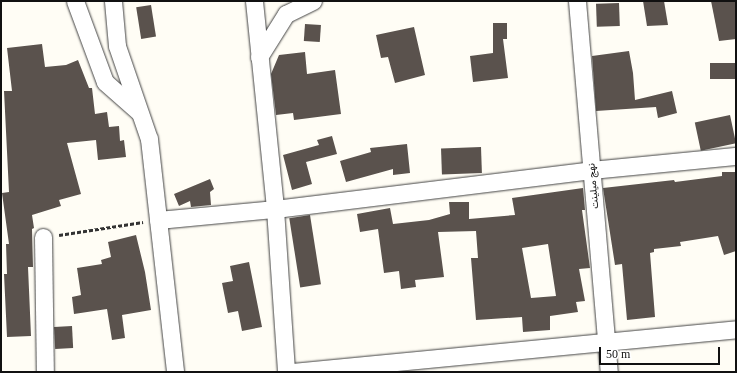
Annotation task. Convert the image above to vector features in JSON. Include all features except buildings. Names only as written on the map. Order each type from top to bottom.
[{"type":"street","points":[[75,1],[105,82],[141,114]]},
{"type":"street","points":[[113,1],[117,46],[149,139],[175,372]]},
{"type":"street","points":[[254,1],[275,208],[286,372]]},
{"type":"street","points":[[260,57],[286,14],[313,1]]},
{"type":"street","name":"نهج ميلينت","points":[[577,1],[609,372]]},
{"type":"street","points":[[158,220],[275,208],[592,170],[736,156]]},
{"type":"street","points":[[43,237],[45,372]]},
{"type":"street","points":[[293,372],[736,329]]},
{"type":"path","points":[[43,237],[158,220]]}]
